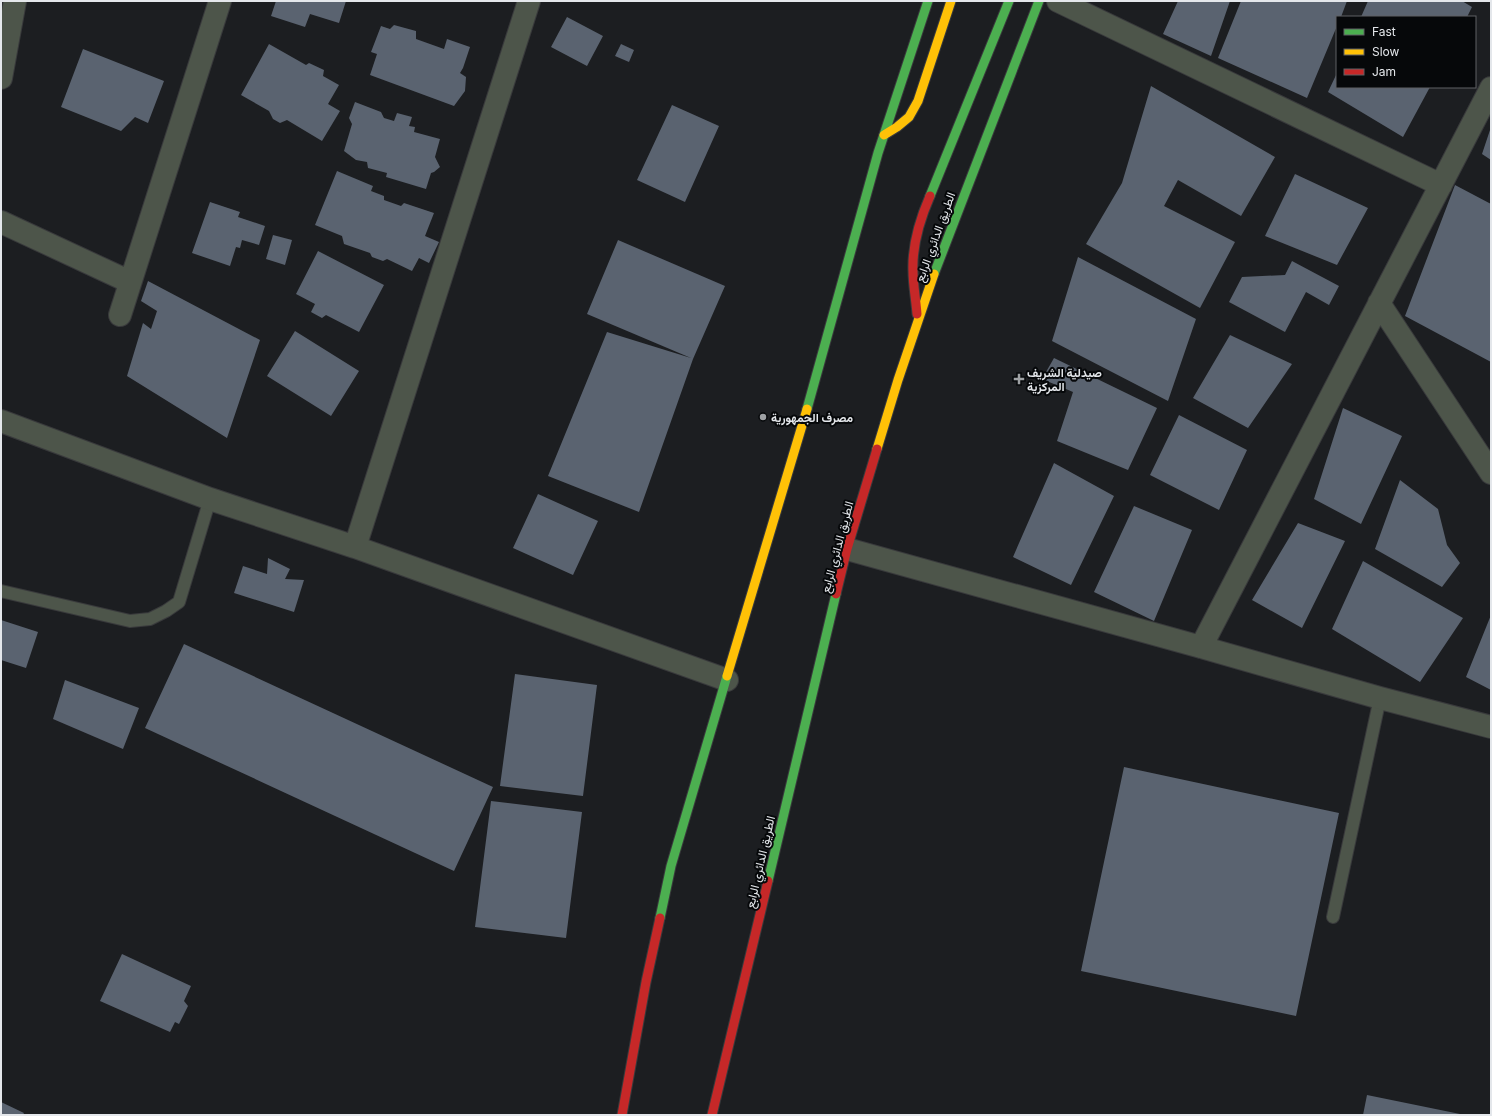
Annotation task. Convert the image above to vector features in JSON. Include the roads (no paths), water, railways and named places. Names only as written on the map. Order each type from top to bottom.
[{"type":"main road","points":[[622,1115],[646,982],[671,866],[805,415],[834,307],[884,135],[928,1]]},
{"type":"main road","points":[[884,135],[897,127],[909,116],[918,101],[951,1]]},
{"type":"main road","points":[[918,321],[913,270],[916,242],[924,210],[1009,1]]},
{"type":"main road","name":"الطريق الدائري الرابع","points":[[712,1115],[847,549],[898,380],[940,255],[1040,1]]},
{"type":"street","points":[[1,78],[15,1]]},
{"type":"street","points":[[120,315],[220,1]]},
{"type":"street","points":[[356,547],[529,1]]},
{"type":"street","points":[[1058,1],[1440,185]]},
{"type":"street","points":[[1201,647],[1491,88]]},
{"type":"street","points":[[1,222],[130,282]]},
{"type":"street","points":[[1379,303],[1491,473]]},
{"type":"street","points":[[1,421],[210,500],[356,547],[727,680]]},
{"type":"street","points":[[847,549],[1380,698],[1491,727]]},
{"type":"lane","points":[[1,591],[130,621],[150,619],[179,602],[210,500]]},
{"type":"lane","points":[[1333,917],[1380,698]]},
{"type":"place","name":"صيدلية الشريف المركزية","points":[[1019,379]]},
{"type":"place","name":"مصرف الجمهورية","points":[[763,417]]}]
